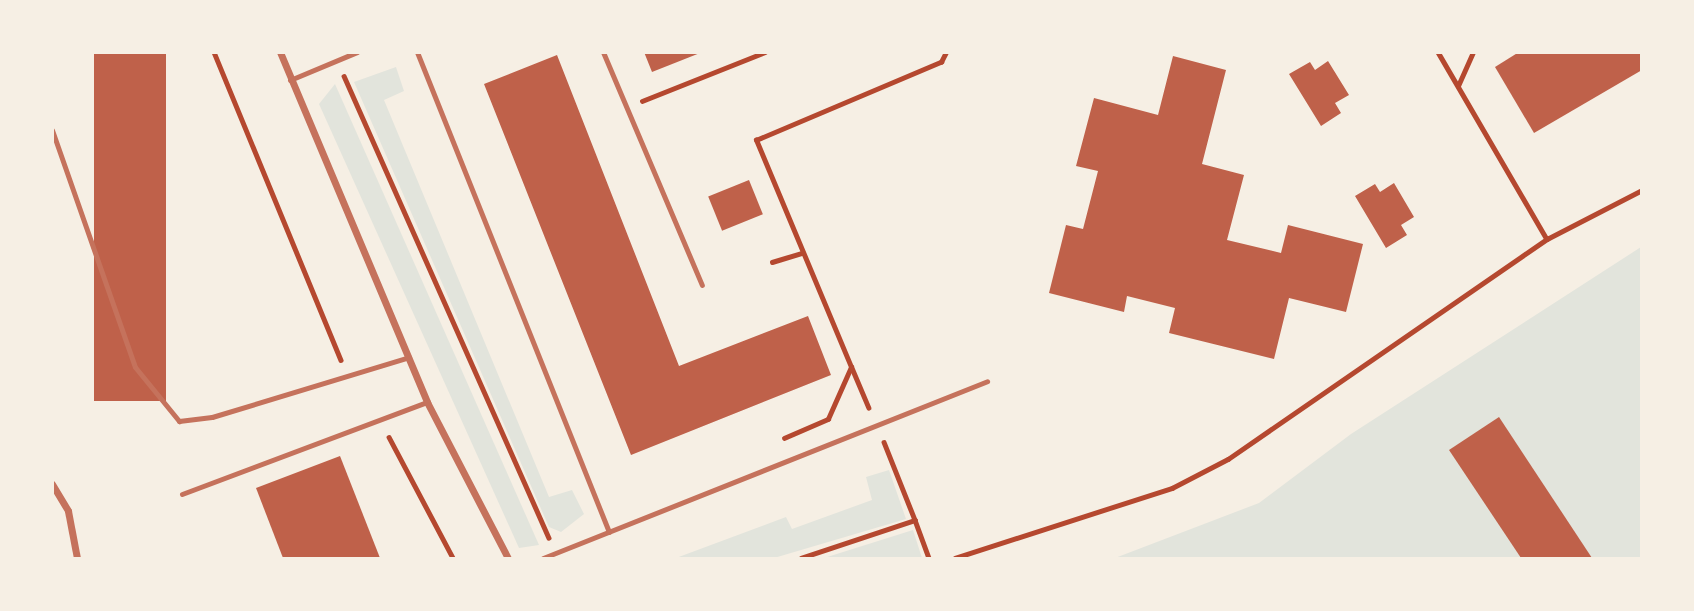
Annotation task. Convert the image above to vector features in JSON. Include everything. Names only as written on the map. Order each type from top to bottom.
[{"type":"street","points":[[280,52],[427,402],[508,558]]},
{"type":"street","points":[[52,484],[68,511],[77,558]]},
{"type":"lane","points":[[290,80],[357,52]]},
{"type":"lane","points":[[417,52],[609,532]]},
{"type":"lane","points":[[603,52],[702,285]]},
{"type":"lane","points":[[52,130],[135,367],[179,421],[409,357]]},
{"type":"lane","points":[[544,558],[987,381]]},
{"type":"lane","points":[[182,494],[382,423],[427,402]]},
{"type":"path","points":[[214,52],[348,376]]},
{"type":"path","points":[[626,107],[765,52]]},
{"type":"path","points":[[778,441],[828,419],[851,367],[756,140],[941,62],[946,52]]},
{"type":"path","points":[[1438,52],[1547,239]]},
{"type":"path","points":[[1458,87],[1473,52]]},
{"type":"path","points":[[337,61],[556,554]]},
{"type":"path","points":[[955,558],[1172,488],[1228,459],[1547,239],[1642,190]]},
{"type":"path","points":[[772,262],[802,253]]},
{"type":"path","points":[[382,423],[453,558]]},
{"type":"path","points":[[377,441],[390,437]]},
{"type":"path","points":[[801,558],[915,520],[929,558]]},
{"type":"path","points":[[550,539],[561,535]]},
{"type":"shaded area","points":[[396,67],[404,91],[384,100],[549,497],[572,490],[584,514],[561,532],[549,527],[354,82]]},
{"type":"shaded area","points":[[335,84],[539,545],[519,548],[319,104]]},
{"type":"shaded area","points":[[1641,247],[1641,558],[1115,558],[1259,503],[1351,434]]},
{"type":"shaded area","points":[[889,470],[906,519],[774,558],[676,558],[786,517],[792,529],[872,500],[866,477]]},
{"type":"shaded area","points":[[913,530],[922,558],[824,558]]},
{"type":"building","points":[[94,52],[166,52],[166,401],[94,401]]},
{"type":"building","points":[[644,52],[700,52],[700,53],[652,72]]},
{"type":"building","points":[[1519,52],[1642,52],[1642,70],[1534,133],[1495,67]]},
{"type":"building","points":[[557,55],[679,366],[808,316],[831,375],[631,455],[484,84]]},
{"type":"building","points":[[1173,56],[1226,70],[1202,164],[1244,175],[1227,240],[1281,253],[1288,225],[1363,244],[1346,312],[1289,298],[1274,359],[1169,333],[1175,308],[1127,296],[1124,312],[1049,293],[1066,225],[1083,229],[1098,171],[1076,166],[1094,98],[1158,115]]},
{"type":"building","points":[[1328,61],[1349,95],[1335,103],[1341,113],[1321,126],[1289,74],[1310,62],[1315,70]]},
{"type":"building","points":[[749,180],[763,214],[722,231],[708,196]]},
{"type":"building","points":[[1394,183],[1414,217],[1401,225],[1407,235],[1386,248],[1355,196],[1375,184],[1380,192]]},
{"type":"building","points":[[1499,417],[1592,558],[1521,558],[1449,450]]},
{"type":"building","points":[[340,456],[380,558],[283,558],[256,488]]}]
